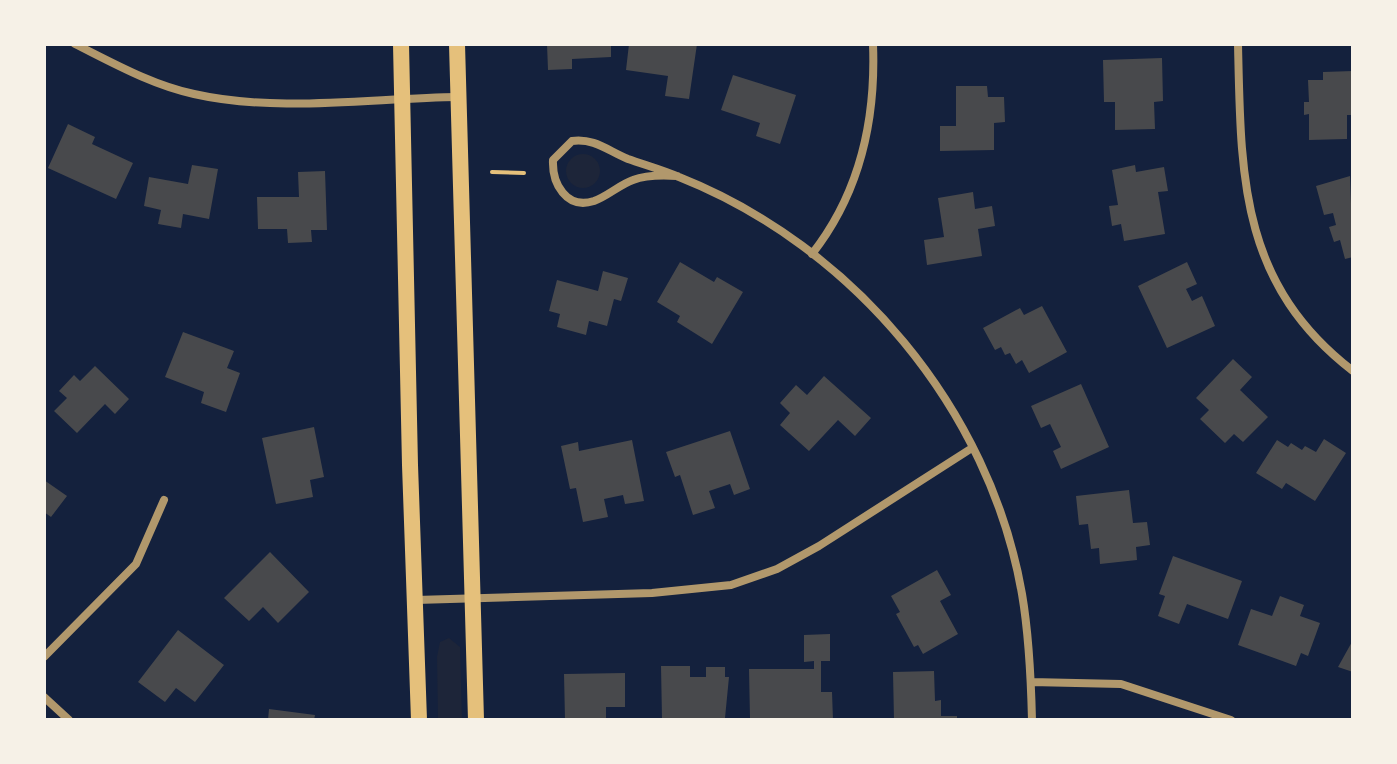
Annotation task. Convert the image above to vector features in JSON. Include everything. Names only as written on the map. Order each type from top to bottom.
[{"type":"main road","points":[[401,44],[419,720]]},
{"type":"main road","points":[[457,44],[476,720]]},
{"type":"street","points":[[75,44],[165,86],[218,99],[288,102],[458,97]]},
{"type":"street","points":[[812,254],[842,210],[863,154],[870,125],[873,44]]},
{"type":"street","points":[[1238,44],[1241,170],[1261,250],[1297,317],[1320,344],[1353,371]]},
{"type":"street","points":[[677,176],[637,178],[586,202],[567,197],[559,191],[554,182],[553,160],[564,145],[583,139],[677,176],[764,220],[859,293],[910,348],[972,448],[1014,555],[1028,637],[1032,720]]},
{"type":"street","points":[[416,600],[652,593],[731,585],[777,569],[808,552],[972,448]]},
{"type":"street","points":[[44,657],[136,564],[164,500]]},
{"type":"street","points":[[1031,682],[1121,684],[1231,720]]},
{"type":"street","points":[[44,697],[69,720]]},
{"type":"path","points":[[492,172],[524,173]]},
{"type":"shaded area","points":[[583,154],[595,159],[600,171],[595,183],[583,188],[571,183],[566,171],[571,159]]},
{"type":"shaded area","points":[[449,638],[460,647],[462,720],[438,720],[437,657],[440,642]]},
{"type":"building","points":[[547,44],[611,44],[611,57],[572,59],[572,69],[548,70]]},
{"type":"building","points":[[629,44],[697,44],[689,99],[665,96],[668,76],[626,70]]},
{"type":"building","points":[[1162,58],[1163,101],[1154,102],[1155,129],[1115,130],[1115,102],[1104,102],[1103,60]]},
{"type":"building","points":[[1353,71],[1353,115],[1347,115],[1347,139],[1309,140],[1309,114],[1304,115],[1304,102],[1309,102],[1308,80],[1323,80],[1323,72]]},
{"type":"building","points":[[733,75],[796,95],[780,144],[756,136],[760,123],[721,110]]},
{"type":"building","points":[[956,86],[987,86],[988,97],[1004,97],[1005,122],[994,123],[994,150],[940,151],[940,126],[956,126]]},
{"type":"building","points":[[68,124],[95,137],[92,144],[133,163],[116,199],[48,168]]},
{"type":"building","points":[[192,165],[218,169],[209,219],[183,214],[181,228],[158,224],[161,210],[144,206],[149,177],[188,184]]},
{"type":"building","points":[[1135,165],[1136,172],[1164,167],[1168,191],[1158,192],[1165,234],[1124,241],[1121,224],[1112,226],[1109,206],[1118,205],[1112,170]]},
{"type":"building","points":[[325,171],[327,230],[311,230],[312,242],[288,243],[287,229],[258,229],[257,197],[299,197],[298,172]]},
{"type":"building","points":[[1350,176],[1353,257],[1345,259],[1340,240],[1334,242],[1329,227],[1336,225],[1333,213],[1324,215],[1316,186]]},
{"type":"building","points":[[973,192],[975,209],[992,206],[995,226],[978,229],[982,256],[927,265],[924,240],[944,237],[938,198]]},
{"type":"building","points":[[680,262],[714,282],[717,277],[743,292],[712,344],[677,322],[680,316],[657,302]]},
{"type":"building","points":[[1187,262],[1197,284],[1186,289],[1192,301],[1202,296],[1215,326],[1167,348],[1138,286]]},
{"type":"building","points":[[603,271],[628,278],[621,301],[614,299],[607,326],[589,321],[586,335],[557,327],[560,314],[549,311],[557,280],[598,291]]},
{"type":"building","points":[[1042,306],[1067,352],[1029,373],[1022,360],[1016,364],[1010,353],[1005,355],[1001,347],[995,350],[983,328],[1020,308],[1024,315]]},
{"type":"building","points":[[183,332],[234,351],[227,368],[240,373],[226,412],[201,403],[204,392],[165,377]]},
{"type":"building","points":[[1233,359],[1252,377],[1240,390],[1268,417],[1243,442],[1234,434],[1225,443],[1200,419],[1209,410],[1196,398]]},
{"type":"building","points":[[95,366],[129,399],[115,414],[105,404],[77,433],[54,411],[67,398],[59,391],[74,375],[80,381]]},
{"type":"building","points":[[824,376],[871,418],[855,436],[838,420],[809,451],[780,425],[790,413],[780,403],[796,385],[807,395]]},
{"type":"building","points":[[1081,384],[1109,447],[1061,469],[1053,451],[1061,447],[1050,424],[1041,428],[1031,406]]},
{"type":"building","points":[[314,427],[324,477],[310,480],[313,497],[276,504],[262,438]]},
{"type":"building","points":[[730,431],[750,489],[734,495],[730,484],[709,491],[715,508],[693,515],[680,475],[675,477],[666,452]]},
{"type":"building","points":[[1324,439],[1346,453],[1315,501],[1286,483],[1282,489],[1256,473],[1277,440],[1288,447],[1291,443],[1302,450],[1305,446],[1316,452]]},
{"type":"building","points":[[632,440],[644,501],[625,504],[623,495],[604,499],[608,517],[583,522],[576,488],[570,489],[561,446],[578,442],[579,451]]},
{"type":"building","points":[[44,480],[67,496],[51,517],[44,512]]},
{"type":"building","points":[[1129,490],[1133,523],[1147,522],[1150,545],[1136,547],[1137,560],[1100,564],[1099,548],[1091,549],[1088,524],[1079,525],[1076,496]]},
{"type":"building","points":[[270,552],[309,592],[278,623],[263,607],[249,621],[224,598]]},
{"type":"building","points":[[1173,556],[1242,581],[1228,619],[1187,604],[1179,624],[1158,616],[1165,596],[1159,594]]},
{"type":"building","points":[[937,570],[951,595],[940,601],[958,634],[923,654],[918,645],[914,647],[896,614],[900,612],[891,596]]},
{"type":"building","points":[[1280,596],[1304,605],[1300,616],[1320,623],[1308,656],[1301,653],[1296,666],[1238,645],[1251,609],[1272,616]]},
{"type":"building","points":[[178,630],[224,665],[195,702],[176,688],[165,702],[138,682]]},
{"type":"building","points":[[830,634],[830,661],[821,661],[821,692],[832,692],[833,720],[750,718],[749,669],[814,669],[814,661],[804,662],[804,635]]},
{"type":"building","points":[[1353,640],[1353,672],[1338,667]]},
{"type":"building","points":[[661,666],[690,666],[690,677],[706,677],[706,667],[725,667],[725,677],[729,677],[725,718],[662,719]]},
{"type":"building","points":[[934,671],[935,701],[941,700],[941,716],[957,716],[957,720],[894,720],[893,672]]},
{"type":"building","points":[[625,673],[625,707],[606,707],[606,720],[565,720],[564,674]]},
{"type":"building","points":[[269,709],[315,715],[314,720],[268,720]]}]
